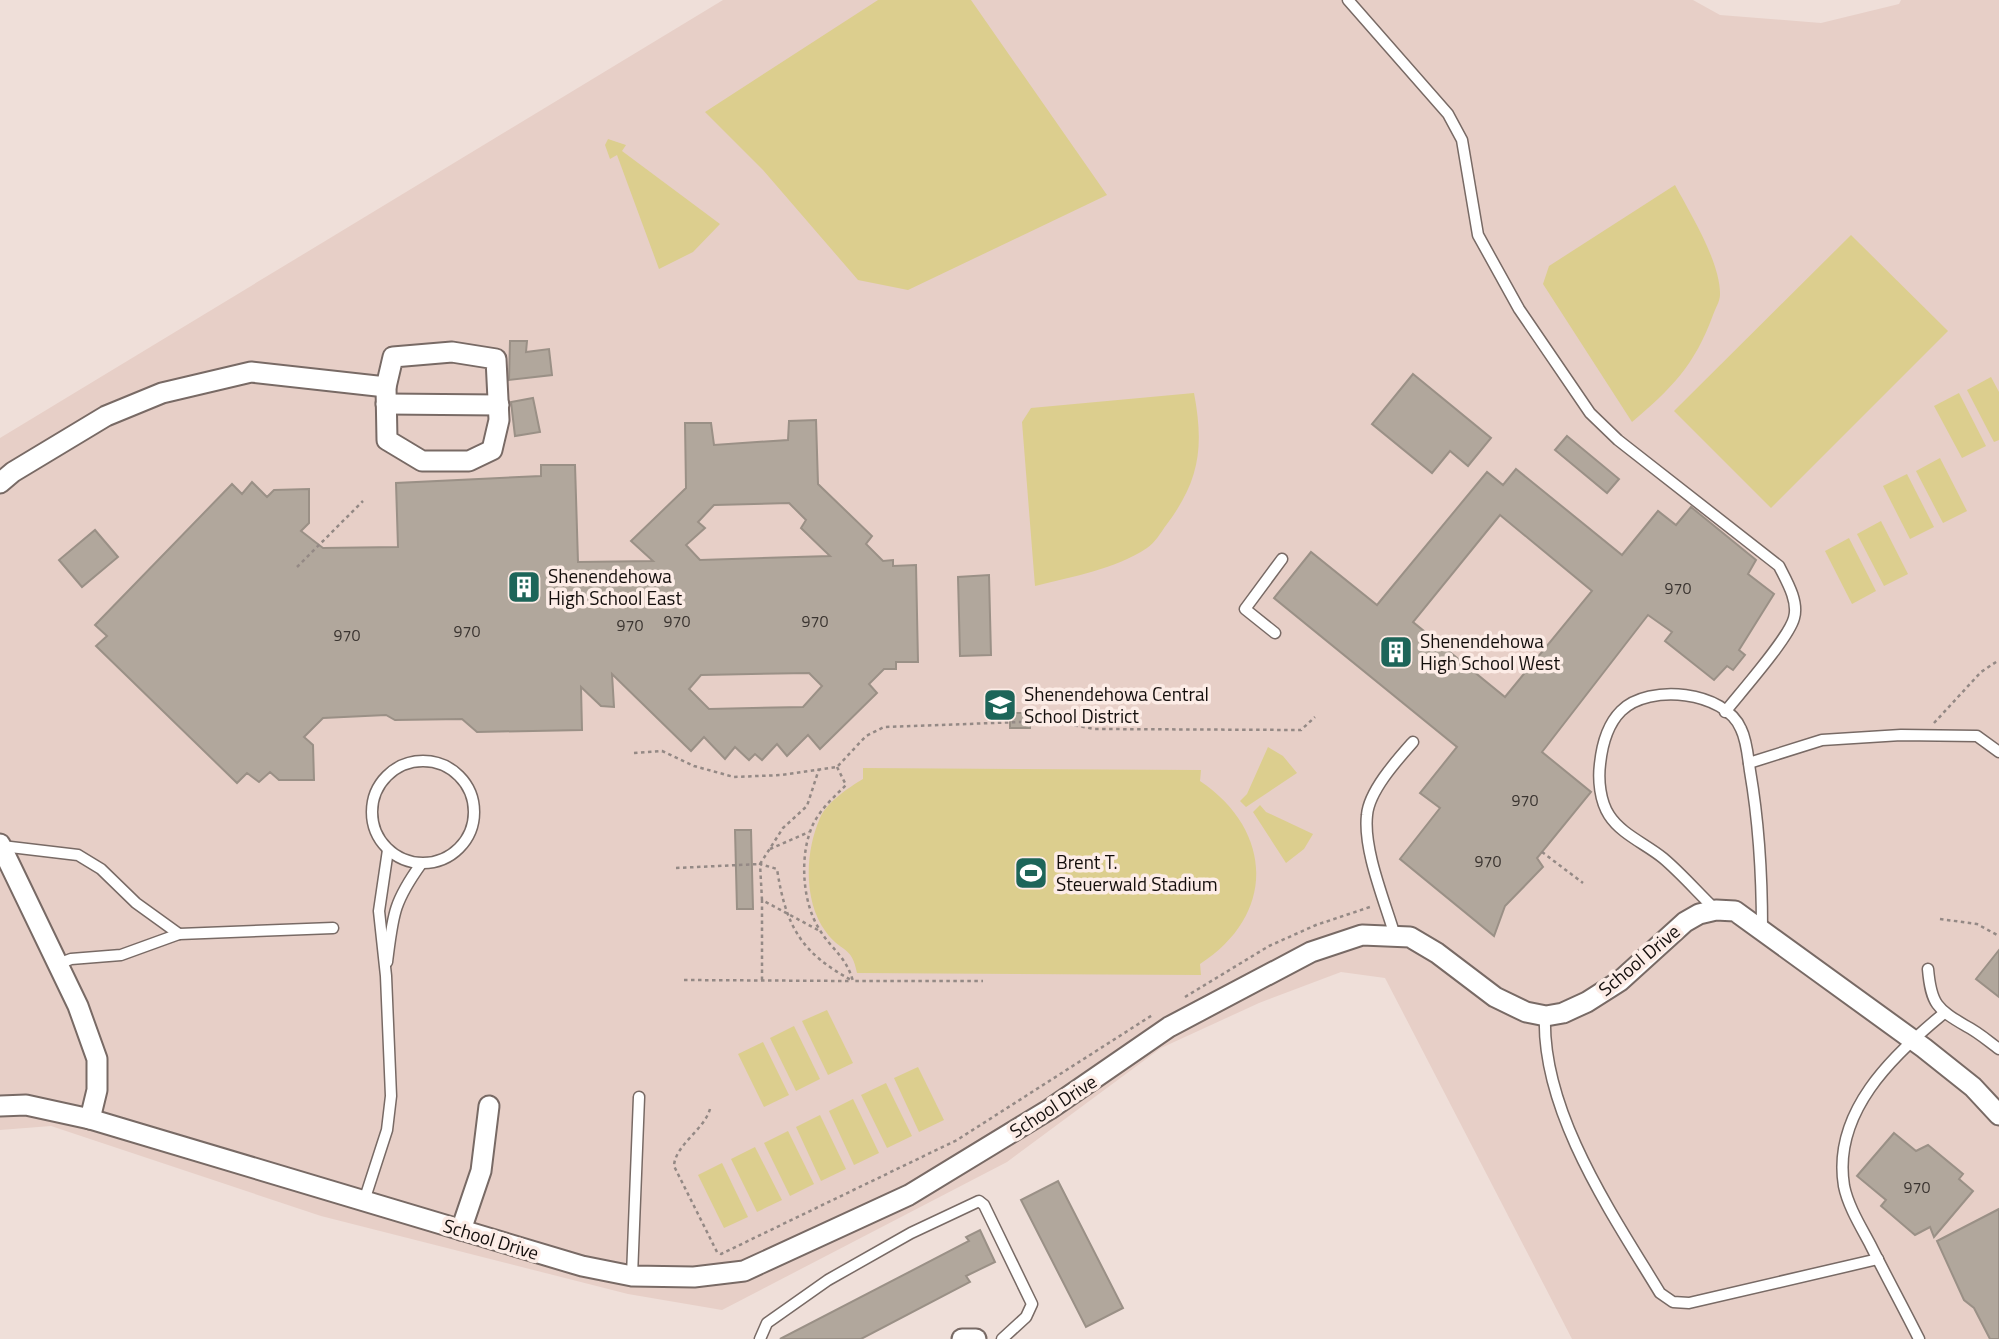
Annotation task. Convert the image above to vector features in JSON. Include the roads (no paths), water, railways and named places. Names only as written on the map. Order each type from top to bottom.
[{"type":"street","points":[[452,352],[496,359],[499,405],[492,450],[469,461],[422,461],[387,440],[386,396],[393,358],[452,352]]},
{"type":"street","points":[[0,484],[13,472],[106,416],[162,393],[251,372],[386,396],[499,405]]},
{"type":"street","points":[[1,845],[78,1006],[97,1059],[97,1090],[90,1119]]},
{"type":"street","points":[[1716,910],[1735,911],[1762,930],[1973,1087],[1999,1115]]},
{"type":"street","name":"School Drive","points":[[0,1105],[26,1105],[90,1119],[582,1266],[632,1276],[694,1278],[744,1271],[909,1195],[1051,1109],[1169,1027],[1311,952],[1362,935],[1409,937],[1437,953],[1495,998],[1526,1012],[1545,1015],[1563,1013],[1587,1002],[1620,981],[1685,922],[1716,910]]},
{"type":"street","points":[[461,1230],[481,1171],[489,1106]]},
{"type":"street","points":[[962,1339],[976,1339]]},
{"type":"lane","points":[[1348,0],[1448,114],[1462,140],[1478,235],[1519,309],[1590,413],[1618,440],[1779,566],[1793,592],[1795,618],[1725,712]]},
{"type":"lane","points":[[1275,633],[1245,609],[1282,559]]},
{"type":"lane","points":[[1716,910],[1663,858],[1619,827],[1609,815],[1598,778],[1608,730],[1622,711],[1641,697],[1664,693],[1713,700],[1741,727],[1749,763],[1762,876],[1762,930]]},
{"type":"lane","points":[[1749,763],[1822,740],[1923,735],[1977,736],[1999,752]]},
{"type":"lane","points":[[1395,936],[1369,844],[1367,814],[1386,774],[1413,742]]},
{"type":"lane","points":[[431,760],[446,765],[460,775],[470,789],[475,806],[474,824],[467,840],[454,853],[438,861],[421,864],[403,860],[388,850],[378,838],[372,822],[371,806],[376,790],[398,766],[431,760]]},
{"type":"lane","points":[[1,845],[78,855],[101,869],[136,903],[179,934]]},
{"type":"lane","points":[[364,1201],[387,1130],[391,1096],[386,976],[379,911],[388,850]]},
{"type":"lane","points":[[386,976],[393,916],[400,892],[421,864]]},
{"type":"lane","points":[[58,964],[71,959],[121,956],[179,934],[333,928]]},
{"type":"lane","points":[[1928,969],[1930,993],[1943,1014],[1999,1049]]},
{"type":"lane","points":[[1919,1339],[1857,1219],[1844,1186],[1845,1141],[1858,1108],[1874,1080],[1912,1040],[1943,1014]]},
{"type":"lane","points":[[1545,1015],[1544,1044],[1553,1084],[1590,1177],[1660,1293],[1673,1302],[1689,1303],[1878,1259]]},
{"type":"lane","points":[[632,1276],[639,1097]]},
{"type":"lane","points":[[760,1339],[767,1323],[828,1280],[911,1233],[979,1201],[984,1205],[1032,1304],[1026,1317],[1002,1339]]},
{"type":"place","name":"Shenendehowa High School East","points":[[524,587]]},
{"type":"place","name":"Shenendehowa High School West","points":[[1396,652]]},
{"type":"place","name":"Shenendehowa Central School District","points":[[1000,705]]},
{"type":"place","name":"Brent T. Steuerwald Stadium","points":[[1031,873]]}]
